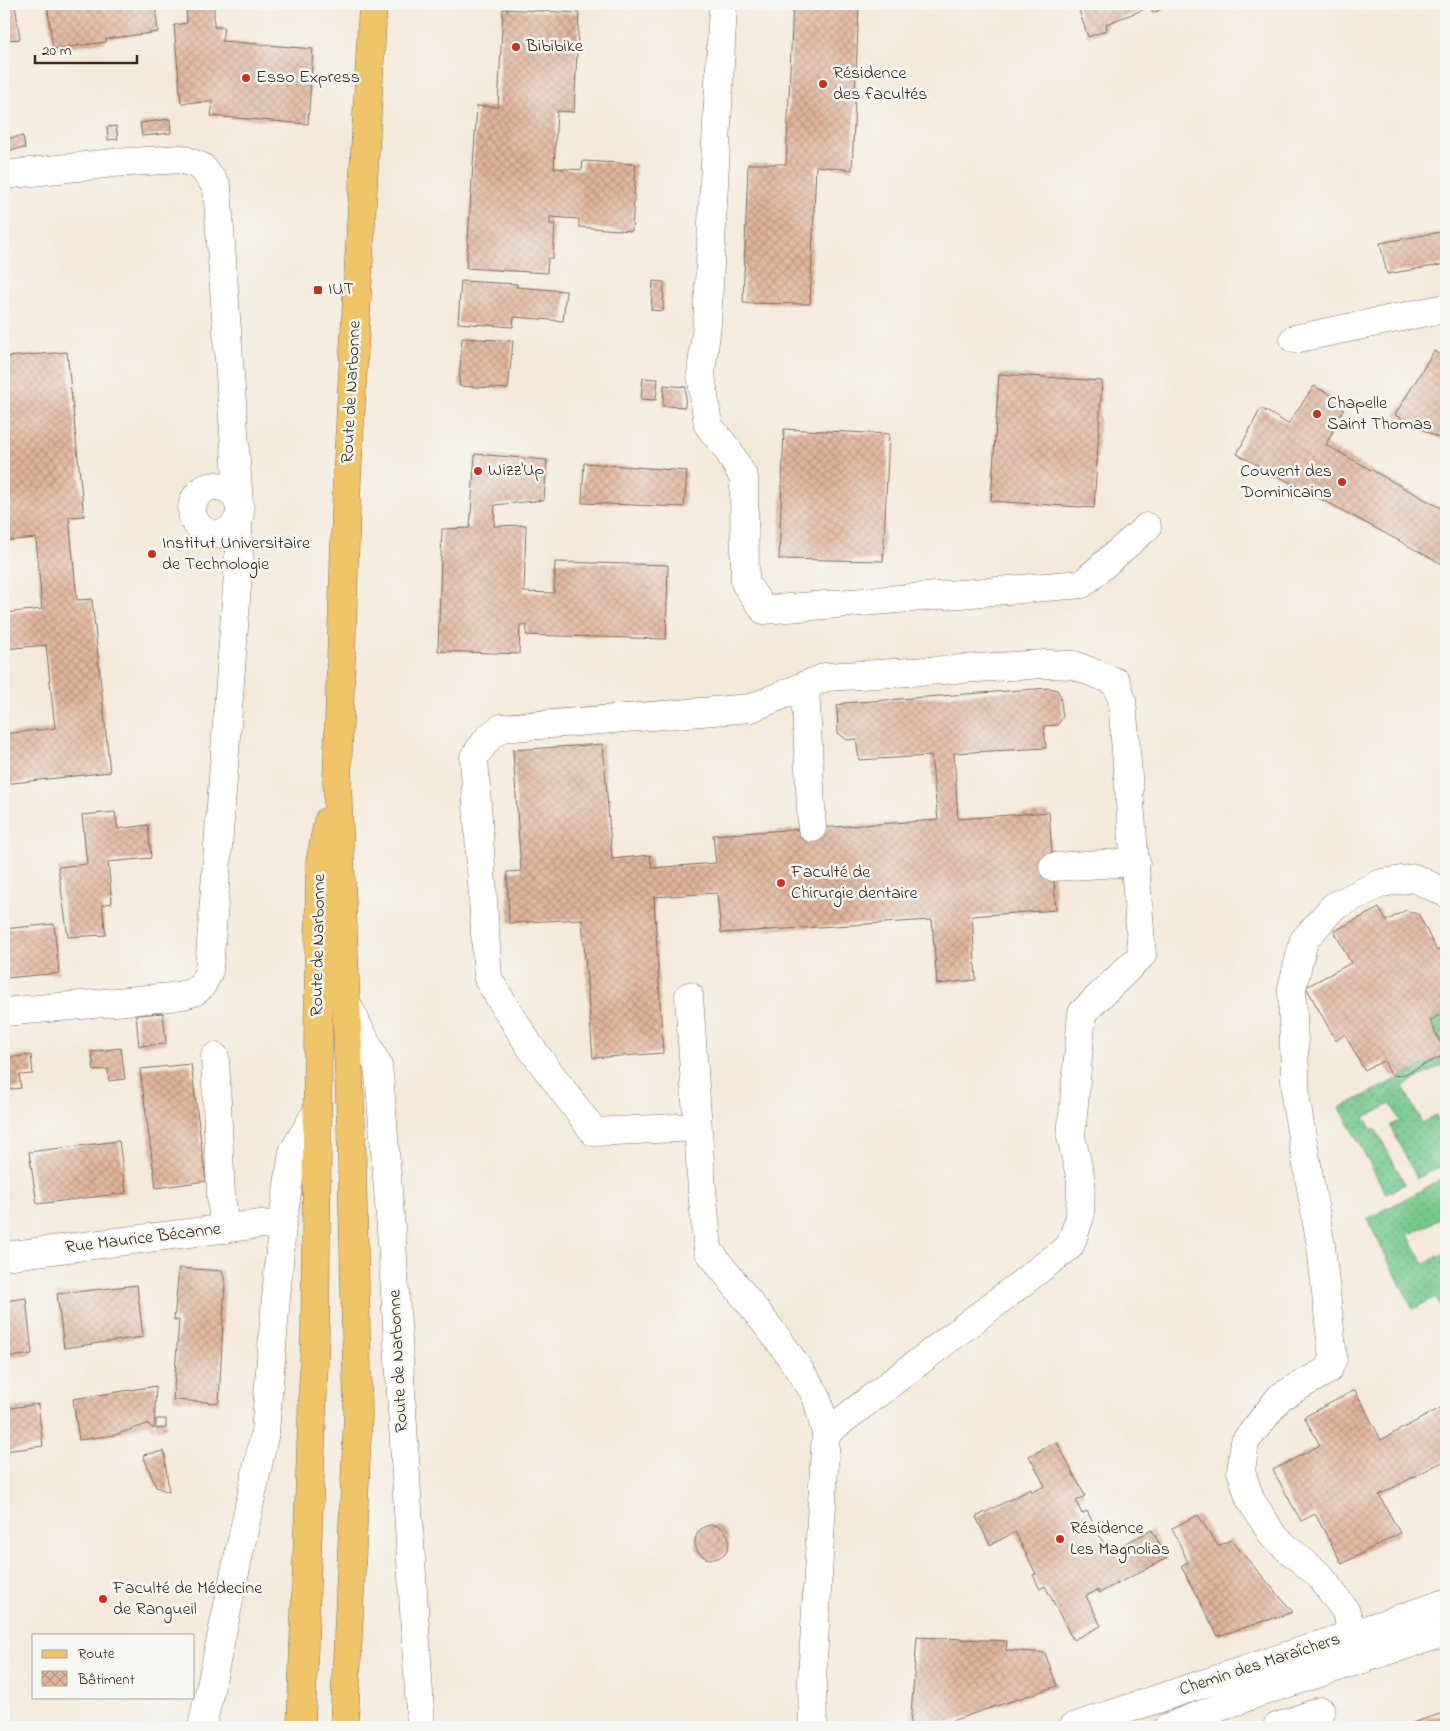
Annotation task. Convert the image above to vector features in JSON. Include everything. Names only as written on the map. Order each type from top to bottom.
[{"type":"main road","name":"Route de Narbonne","points":[[344,1727],[358,1414],[346,1002],[337,781],[347,479],[373,4]]},
{"type":"main road","name":"Route de Narbonne","points":[[301,1727],[315,1334],[320,862],[337,781]]},
{"type":"street","points":[[723,4],[707,324],[701,374],[708,425],[728,450],[744,478],[745,583],[764,610],[1082,584],[1147,527]]},
{"type":"street","points":[[4,175],[113,163],[182,159],[202,168],[217,187],[238,512],[239,559],[211,950],[209,970],[202,987],[194,992],[171,997],[4,1012]]},
{"type":"street","points":[[1294,339],[1446,308]]},
{"type":"street","points":[[698,1127],[594,1132],[531,1048],[488,979],[474,757],[489,737],[501,728],[752,708],[826,677],[1045,664],[1074,665],[1116,682],[1122,700],[1142,955],[1082,1013],[1071,1137],[1081,1180],[1080,1218],[1070,1246],[826,1433]]},
{"type":"street","points":[[806,685],[812,828]]},
{"type":"street","points":[[1053,867],[1136,862]]},
{"type":"street","points":[[1364,1659],[1345,1610],[1320,1576],[1274,1537],[1250,1499],[1241,1470],[1245,1442],[1280,1397],[1328,1370],[1333,1358],[1321,1246],[1296,1102],[1292,988],[1304,940],[1334,906],[1382,882],[1414,878],[1446,893]]},
{"type":"street","points":[[689,996],[708,1250],[781,1343],[816,1395],[826,1433],[813,1670],[813,1727]]},
{"type":"street","name":"Route de Narbonne","points":[[346,1002],[378,1066],[380,1084],[392,1242],[421,1727]]},
{"type":"street","points":[[214,1057],[221,1197],[225,1229]]},
{"type":"street","name":"Route de Narbonne","points":[[202,1727],[265,1432],[282,1226],[293,1152],[317,1111]]},
{"type":"street","name":"Rue Maurice Bécanne","points":[[4,1256],[260,1224],[282,1226]]},
{"type":"street","name":"Chemin des Maraîchers","points":[[1073,1727],[1446,1603]]},
{"type":"street","name":"Chemin des Maraîchers","points":[[1168,1727],[1255,1694],[1446,1632]]},
{"type":"street","points":[[1277,1727],[1321,1711]]},
{"type":"green space","points":[[1446,1011],[1446,1052],[1430,1021]]},
{"type":"green space","points":[[1446,1054],[1446,1063],[1403,1086],[1422,1123],[1436,1115],[1446,1135],[1446,1164],[1417,1178],[1390,1126],[1400,1121],[1391,1104],[1364,1117],[1372,1130],[1375,1128],[1405,1184],[1386,1194],[1340,1108]]},
{"type":"green space","points":[[1446,1177],[1446,1216],[1408,1235],[1424,1264],[1446,1252],[1446,1316],[1436,1297],[1413,1309],[1367,1219]]},
{"type":"building","points":[[4,4],[15,4],[20,39],[4,40]]},
{"type":"building","points":[[47,4],[155,4],[158,32],[106,39],[106,42],[53,49]]},
{"type":"building","points":[[186,4],[214,4],[214,27],[224,27],[222,41],[313,49],[308,124],[211,116],[213,102],[181,103],[174,25],[187,23]]},
{"type":"building","name":"Résidence des facultés","points":[[793,4],[859,4],[852,170],[816,166],[810,304],[743,303],[748,164],[786,164]]},
{"type":"building","points":[[1077,4],[1173,4],[1153,13],[1150,7],[1106,24],[1107,30],[1088,37]]},
{"type":"building","points":[[503,9],[579,13],[574,112],[557,111],[554,168],[582,170],[583,161],[636,164],[632,231],[579,227],[579,219],[550,217],[550,224],[555,224],[553,258],[548,258],[547,273],[466,268],[477,106],[498,107]]},
{"type":"building","points":[[170,119],[171,133],[142,136],[140,123]]},
{"type":"building","points":[[116,126],[118,139],[108,140],[107,127]]},
{"type":"building","points":[[23,136],[25,148],[4,151],[4,139]]},
{"type":"building","points":[[1446,231],[1446,264],[1387,274],[1380,243]]},
{"type":"building","points":[[4,267],[9,304],[4,304]]},
{"type":"building","points":[[461,281],[517,284],[516,287],[566,291],[563,321],[514,317],[513,327],[458,323]]},
{"type":"building","points":[[653,281],[664,282],[663,311],[651,310]]},
{"type":"building","points":[[462,338],[513,341],[508,389],[459,386]]},
{"type":"building","points":[[1434,351],[1446,358],[1446,442],[1395,415]]},
{"type":"building","points":[[67,352],[84,516],[69,517],[77,600],[92,599],[110,772],[4,784],[4,734],[55,728],[46,645],[4,649],[4,613],[42,609],[36,538],[4,541],[4,357]]},
{"type":"building","points":[[999,374],[1102,381],[1094,508],[991,501]]},
{"type":"building","points":[[643,378],[658,379],[656,400],[641,399]]},
{"type":"building","points":[[664,385],[686,387],[685,407],[663,406]]},
{"type":"building","name":"Couvent des Dominicains","points":[[1314,386],[1346,403],[1326,445],[1446,511],[1446,566],[1237,454],[1261,408],[1288,424]]},
{"type":"building","points":[[784,429],[889,434],[883,561],[779,559]]},
{"type":"building","points":[[475,454],[547,460],[544,500],[495,505],[494,526],[526,525],[524,592],[554,593],[555,562],[668,565],[666,639],[526,635],[527,625],[520,625],[519,654],[438,651],[442,529],[470,528]]},
{"type":"building","points":[[584,463],[687,471],[684,507],[582,503]]},
{"type":"building","name":"Faculté de Chirurgie dentaire","points":[[1049,688],[1057,690],[1060,695],[1063,716],[1058,725],[1044,726],[1046,748],[954,753],[958,819],[1049,812],[1056,910],[972,916],[976,980],[937,984],[932,920],[721,933],[717,893],[654,897],[663,1053],[593,1058],[582,919],[509,923],[507,872],[521,871],[513,750],[603,744],[612,859],[650,855],[652,868],[716,863],[713,835],[938,820],[931,756],[859,760],[856,739],[847,740],[838,733],[837,706],[844,703]]},
{"type":"building","points":[[115,812],[118,829],[148,825],[151,858],[108,862],[112,903],[102,905],[106,935],[68,937],[58,867],[87,864],[82,815]]},
{"type":"building","points":[[1379,908],[1386,921],[1406,910],[1419,915],[1437,951],[1446,947],[1446,1011],[1430,1021],[1446,1054],[1401,1076],[1391,1075],[1384,1061],[1364,1070],[1345,1034],[1336,1041],[1306,987],[1351,963],[1334,931]]},
{"type":"building","points":[[54,924],[59,973],[6,978],[4,929]]},
{"type":"building","points":[[163,1013],[166,1044],[139,1046],[136,1015]]},
{"type":"building","points":[[121,1048],[125,1079],[109,1081],[108,1069],[94,1071],[92,1052]]},
{"type":"building","points":[[31,1055],[33,1074],[19,1075],[21,1088],[4,1090],[4,1058]]},
{"type":"building","points":[[191,1064],[206,1181],[156,1188],[140,1069]]},
{"type":"building","points":[[119,1141],[126,1193],[37,1204],[29,1152]]},
{"type":"building","points":[[179,1268],[222,1271],[225,1281],[219,1403],[173,1400],[179,1320],[174,1320]]},
{"type":"building","points":[[137,1285],[143,1337],[64,1348],[57,1294]]},
{"type":"building","points":[[26,1298],[32,1354],[4,1358],[4,1301]]},
{"type":"building","points":[[156,1386],[154,1429],[147,1424],[115,1435],[79,1440],[73,1399]]},
{"type":"building","points":[[1355,1390],[1381,1440],[1446,1405],[1446,1460],[1379,1495],[1400,1533],[1342,1564],[1315,1514],[1301,1521],[1273,1470],[1320,1445],[1304,1417]]},
{"type":"building","points":[[38,1404],[43,1446],[5,1451],[4,1409]]},
{"type":"building","points":[[156,1419],[166,1419],[166,1428],[156,1429]]},
{"type":"building","name":"Résidence Les Magnolias","points":[[1057,1442],[1085,1496],[1076,1501],[1082,1514],[1087,1511],[1108,1552],[1152,1530],[1167,1558],[1099,1593],[1098,1590],[1086,1596],[1101,1626],[1073,1640],[1045,1586],[1040,1589],[1033,1575],[1036,1574],[1015,1532],[990,1545],[976,1517],[1031,1489],[1032,1492],[1045,1486],[1029,1456]]},
{"type":"building","points":[[164,1451],[169,1492],[156,1487],[143,1455]]},
{"type":"building","points":[[1198,1515],[1218,1546],[1231,1540],[1293,1612],[1218,1636],[1181,1566],[1188,1562],[1172,1528]]},
{"type":"building","points":[[712,1525],[724,1530],[729,1542],[724,1554],[712,1559],[700,1554],[695,1542],[700,1530]]},
{"type":"building","points":[[917,1637],[1007,1641],[1006,1650],[1045,1653],[1057,1686],[933,1727],[910,1727]]},
{"type":"building","points":[[1446,1712],[1446,1727],[1400,1727]]},
{"type":"place","name":"Bibibike","points":[[516,47]]},
{"type":"place","name":"Esso Express","points":[[246,78]]},
{"type":"place","name":"Résidence des facultés","points":[[823,84]]},
{"type":"place","name":"IUT","points":[[318,290]]},
{"type":"place","name":"Chapelle Saint Thomas","points":[[1317,414]]},
{"type":"place","name":"Wizz'Up","points":[[478,471]]},
{"type":"place","name":"Couvent des Dominicains","points":[[1342,482]]},
{"type":"place","name":"Institut Universitaire de Technologie","points":[[152,554]]},
{"type":"place","name":"Faculté de Chirurgie dentaire","points":[[781,883]]},
{"type":"place","name":"Résidence Les Magnolias","points":[[1060,1539]]},
{"type":"place","name":"Faculté de Médecine de Rangueil","points":[[103,1599]]}]
